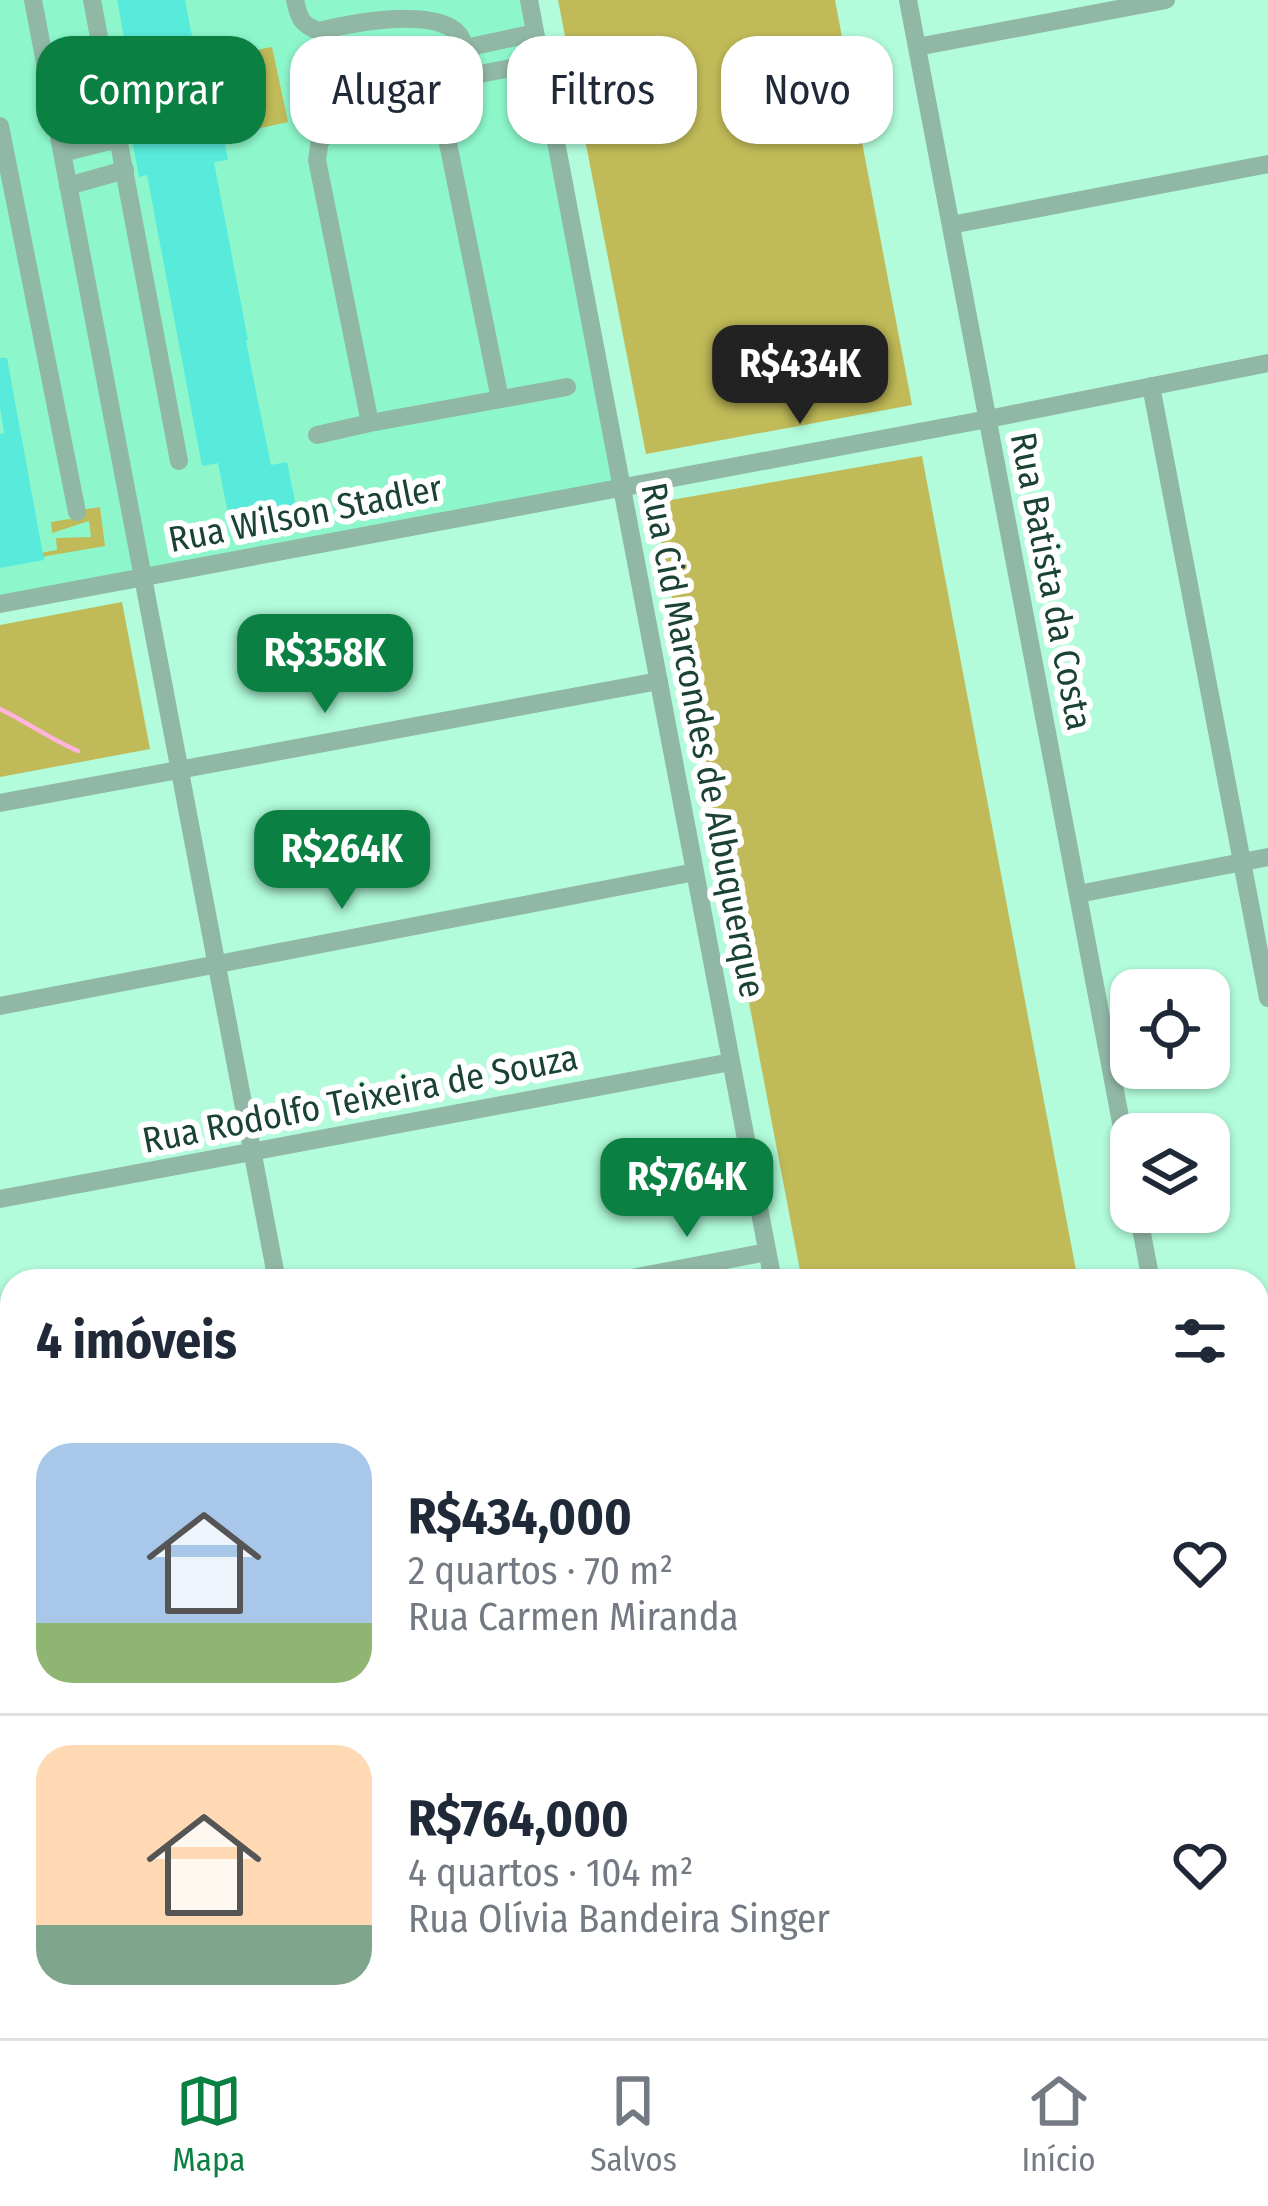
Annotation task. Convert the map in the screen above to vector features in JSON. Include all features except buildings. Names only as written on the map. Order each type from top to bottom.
[{"type":"street","points":[[33,0],[275,1269]]},
{"type":"street","points":[[92,0],[99,36]]},
{"type":"street","points":[[295,0],[298,17],[305,26],[319,31],[426,4],[453,22],[462,36]]},
{"type":"street","name":"Rua Cid Marcondes de Albuquerque","points":[[529,0],[536,36]]},
{"type":"street","name":"Rua Batista da Costa","points":[[908,0],[1119,1113]]},
{"type":"street","points":[[917,47],[1166,0]]},
{"type":"street","points":[[483,44],[535,33]]},
{"type":"street","points":[[0,126],[77,512]]},
{"type":"street","points":[[62,153],[98,144]]},
{"type":"street","points":[[119,144],[178,461]]},
{"type":"street","points":[[319,144],[316,160],[370,423]]},
{"type":"street","points":[[448,144],[500,399]]},
{"type":"street","name":"Rua Cid Marcondes de Albuquerque","points":[[557,144],[771,1269]]},
{"type":"street","points":[[951,225],[1268,164]]},
{"type":"street","points":[[68,186],[125,170]]},
{"type":"street","name":"Rua Wilson Stadler","points":[[0,604],[1268,363]]},
{"type":"street","points":[[1151,386],[1268,998]]},
{"type":"street","points":[[317,435],[567,387]]},
{"type":"street","points":[[0,803],[659,681]]},
{"type":"street","points":[[1078,894],[1268,857]]},
{"type":"street","points":[[0,1006],[695,872]]},
{"type":"street","name":"Rua Rodolfo Teixeira de Souza","points":[[0,1199],[731,1062]]},
{"type":"street","points":[[1142,1233],[1149,1269]]},
{"type":"street","points":[[678,1269],[767,1252]]},
{"type":"shaded area","points":[[0,0],[529,0],[536,36],[507,36],[507,144],[556,144],[622,487],[0,604]]},
{"type":"shaded area","points":[[558,0],[835,0],[842,36],[721,36],[721,144],[862,144],[912,405],[646,454],[586,144],[697,144],[697,36],[565,36]]},
{"type":"shaded area","points":[[272,47],[288,122],[266,127],[266,48]]},
{"type":"shaded area","points":[[922,456],[1076,1269],[800,1269],[654,503]]},
{"type":"shaded area","points":[[100,507],[105,546],[41,557],[40,553],[57,550],[56,538],[91,537],[89,521],[52,533],[51,522],[82,517],[81,510]]},
{"type":"shaded area","points":[[122,602],[150,749],[0,777],[0,625]]},
{"type":"waterway","points":[[0,709],[78,751]]}]
